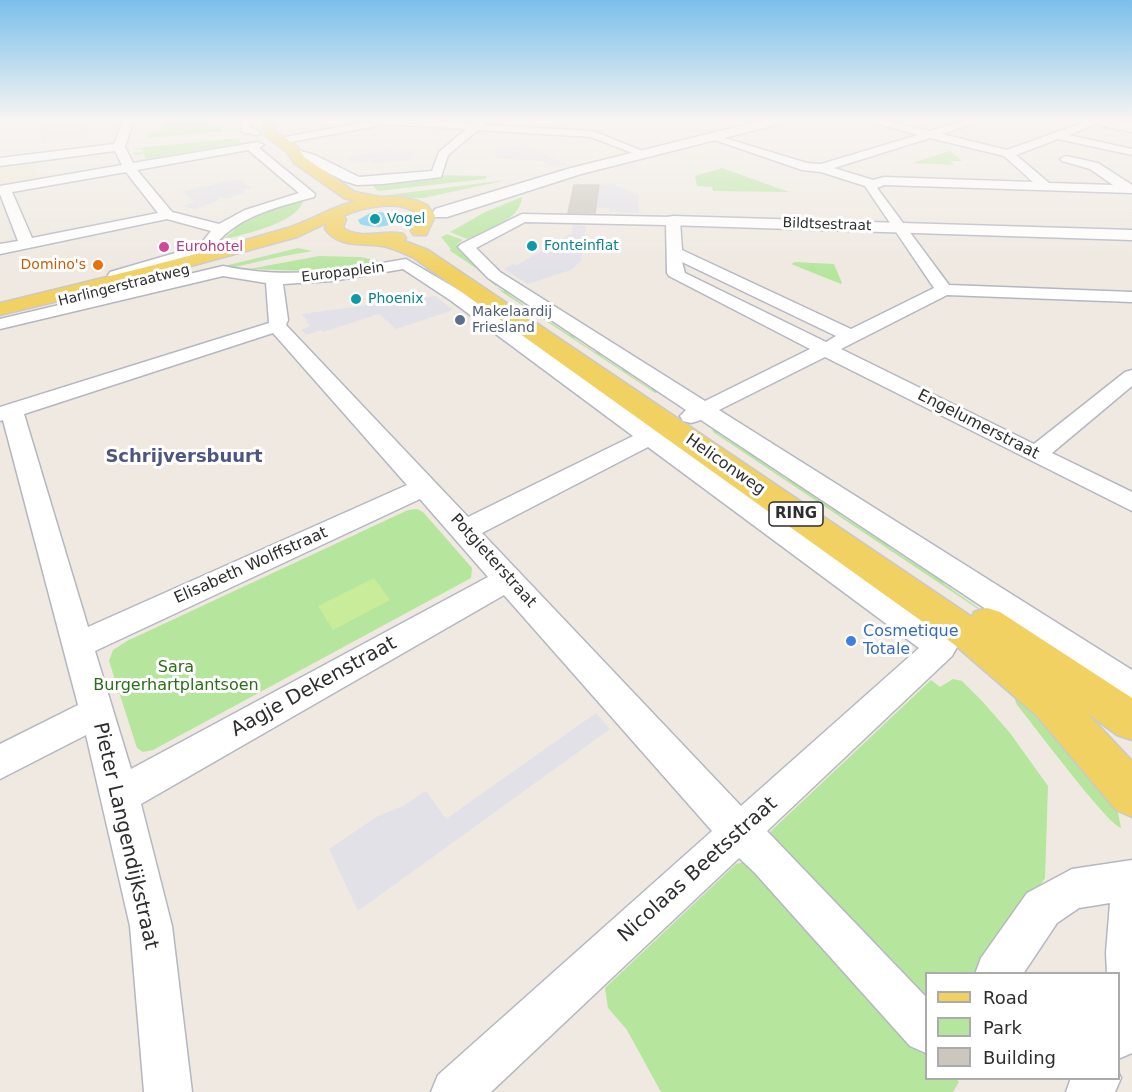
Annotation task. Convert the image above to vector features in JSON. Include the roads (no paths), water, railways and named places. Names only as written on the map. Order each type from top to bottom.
[{"type":"main road","points":[[307,170],[328,178]]},
{"type":"main road","points":[[315,170],[350,195],[380,202],[416,218]]},
{"type":"main road","points":[[341,220],[368,207],[416,218],[580,170]]},
{"type":"main road","points":[[341,220],[377,235],[471,192],[576,171]]},
{"type":"main road","points":[[328,178],[325,193],[340,205],[341,220]]},
{"type":"main road","points":[[341,220],[380,202]]},
{"type":"main road","name":"Europaplein","points":[[341,220],[376,240],[416,218]]},
{"type":"main road","name":"Heliconweg","points":[[416,218],[439,259],[464,283],[1132,721]]},
{"type":"main road","name":"Harlingerstraatweg","points":[[0,309],[197,255],[341,220]]},
{"type":"main road","name":"Harlingerstraatweg","points":[[0,317],[282,246],[330,237],[341,220]]},
{"type":"main road","name":"Harlingerstraatweg","points":[[197,255],[232,253],[341,220]]},
{"type":"main road","name":"Bildtsestraat","points":[[674,221],[1132,235]]},
{"type":"main road","name":"Heliconweg","points":[[376,240],[439,259]]},
{"type":"main road","name":"Heliconweg","points":[[677,423],[993,653],[1051,703],[1132,794]]},
{"type":"street","points":[[49,170],[51,181]]},
{"type":"street","points":[[27,244],[2,190],[113,170]]},
{"type":"street","points":[[131,170],[167,215]]},
{"type":"street","points":[[197,255],[209,239],[221,229],[259,210],[309,194],[292,170]]},
{"type":"street","points":[[328,178],[360,182],[438,170]]},
{"type":"street","points":[[828,170],[872,184],[884,181],[1130,188]]},
{"type":"street","points":[[1026,170],[1045,186]]},
{"type":"street","points":[[1100,170],[1130,188]]},
{"type":"street","points":[[872,184],[871,188],[944,290]]},
{"type":"street","points":[[0,249],[167,215],[221,229]]},
{"type":"street","name":"Bildtsestraat","points":[[514,288],[489,272],[466,247],[501,231],[522,218],[674,221]]},
{"type":"street","name":"Engelumerstraat","points":[[674,221],[675,273],[679,276],[1132,502]]},
{"type":"street","points":[[676,253],[850,336]]},
{"type":"street","name":"Harlingerstraatweg","points":[[116,275],[197,255]]},
{"type":"street","name":"Europaplein","points":[[223,271],[239,276],[274,279],[332,276],[406,264],[464,283]]},
{"type":"street","name":"Harlingerstraatweg","points":[[0,324],[223,271]]},
{"type":"street","points":[[6,412],[44,398],[277,326],[279,320],[274,279]]},
{"type":"street","name":"Heliconweg","points":[[514,288],[941,647]]},
{"type":"street","points":[[465,530],[944,290],[1132,297]]},
{"type":"street","name":"Potgieterstraat","points":[[277,326],[739,832],[768,858],[925,1028]]},
{"type":"street","points":[[1036,454],[1132,376]]},
{"type":"street","name":"Pieter Langendijkstraat","points":[[6,412],[78,645],[120,795],[151,927],[168,1092]]},
{"type":"street","name":"Heliconweg","points":[[677,423],[1132,688]]},
{"type":"street","name":"Elisabeth Wolffstraat","points":[[78,645],[425,487]]},
{"type":"street","name":"Aagje Dekenstraat","points":[[120,795],[508,579]]},
{"type":"street","name":"Nicolaas Beetsstraat","points":[[455,1092],[941,647]]},
{"type":"street","points":[[0,762],[96,713]]},
{"type":"street","points":[[998,972],[1042,908],[1072,889],[1132,880]]},
{"type":"street","points":[[1120,1034],[1132,1008],[1128,953],[1132,889]]},
{"type":"water","points":[[370,213],[397,215],[399,218],[381,227],[360,224],[358,220]]},
{"type":"place","name":"Vogel","points":[[375,219]]},
{"type":"place","name":"Fonteinflat","points":[[532,246]]},
{"type":"place","name":"Eurohotel","points":[[164,247]]},
{"type":"place","name":"Domino's","points":[[98,265]]},
{"type":"place","name":"Phoenix","points":[[356,299]]},
{"type":"place","name":"Makelaardij Friesland","points":[[460,320]]},
{"type":"place","name":"Cosmetique Totale","points":[[851,641]]},
{"type":"district","name":"Schrijversbuurt","points":[[184,457]]},
{"type":"park label","name":"Sara Burgerhartplantsoen","points":[[176,677]]}]
